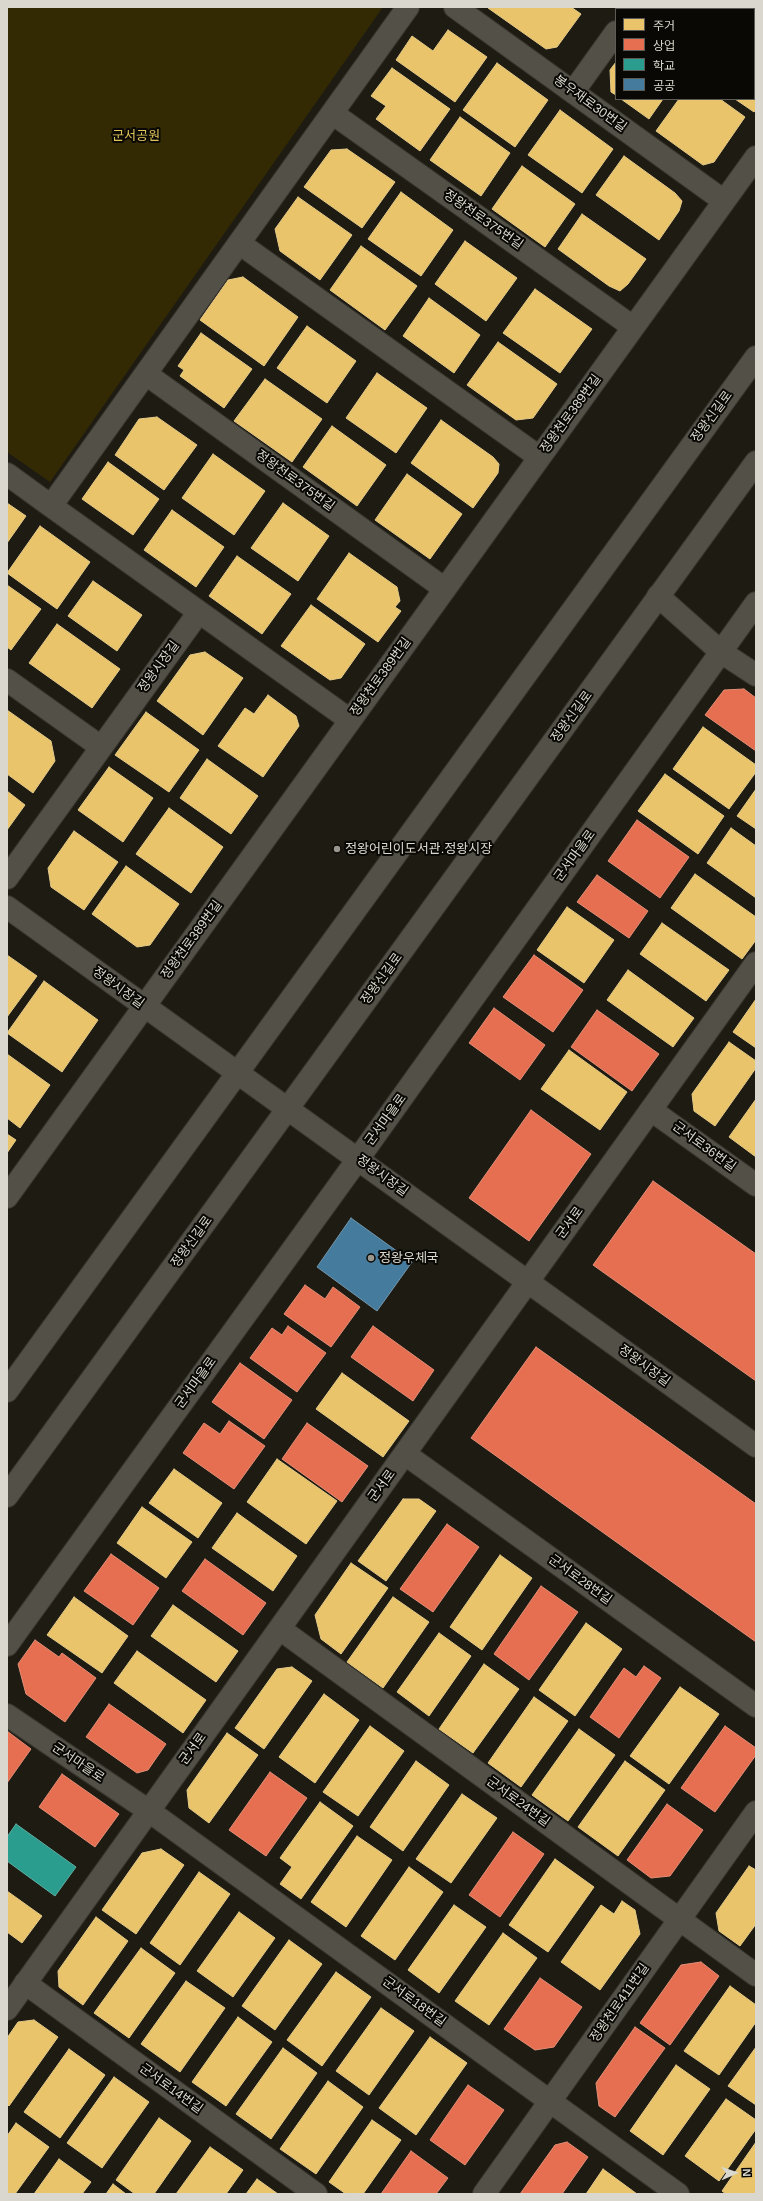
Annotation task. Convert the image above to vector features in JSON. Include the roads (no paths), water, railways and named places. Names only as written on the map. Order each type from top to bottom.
[{"type":"street","points":[[51,506],[408,7]]},
{"type":"street","name":"봉우재로30번길","points":[[454,7],[724,200]]},
{"type":"street","points":[[573,92],[615,33]]},
{"type":"street","name":"정왕천로375번길","points":[[332,113],[633,327]]},
{"type":"street","name":"정왕천로389번길","points":[[7,1197],[756,157]]},
{"type":"street","points":[[239,243],[539,457]]},
{"type":"street","name":"정왕신길로","points":[[7,1391],[756,357]]},
{"type":"street","name":"정왕천로375번길","points":[[146,374],[445,589]]},
{"type":"street","name":"정왕신길로","points":[[7,1496],[756,462]]},
{"type":"street","points":[[7,474],[350,720]]},
{"type":"street","points":[[658,596],[721,652],[756,675]]},
{"type":"street","name":"군서마을로","points":[[7,1645],[358,1159],[756,603]]},
{"type":"street","name":"정왕시장길","points":[[7,878],[199,612]]},
{"type":"street","points":[[7,680],[101,747]]},
{"type":"street","name":"정왕시장길","points":[[7,907],[756,1446]]},
{"type":"street","name":"군서로","points":[[7,2009],[756,963]]},
{"type":"street","name":"군서로36번길","points":[[651,1110],[756,1185]]},
{"type":"street","name":"군서로28번길","points":[[405,1454],[756,1706]]},
{"type":"street","name":"군서로24번길","points":[[280,1628],[756,1976]]},
{"type":"street","name":"군서마을로","points":[[7,1715],[149,1811]]},
{"type":"street","name":"군서로18번길","points":[[149,1811],[678,2194]]},
{"type":"street","name":"정왕천로411번길","points":[[484,2194],[756,1812]]},
{"type":"street","name":"군서로14번길","points":[[25,1983],[316,2194]]},
{"type":"place","name":"정왕어린이도서관.정왕시장","points":[[337,849]]},
{"type":"place","name":"정왕우체국","points":[[371,1258]]},
{"type":"park label","name":"군서공원","points":[[136,136]]}]
